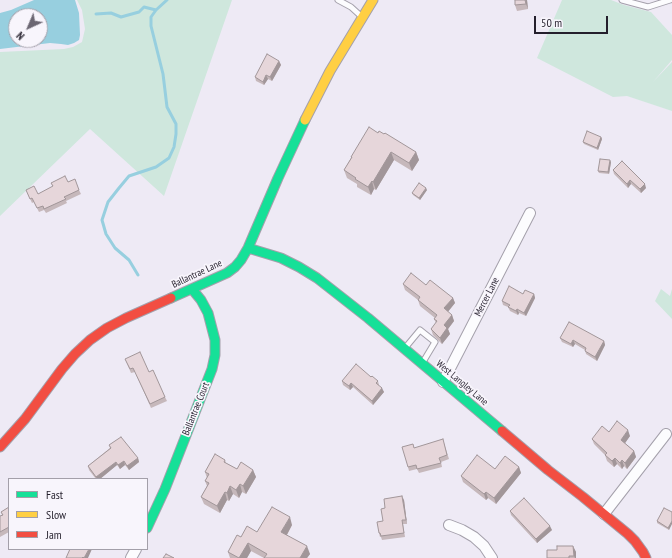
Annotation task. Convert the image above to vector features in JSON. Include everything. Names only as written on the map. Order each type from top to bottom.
[{"type":"street","name":"Ballantrae Lane","points":[[0,447],[25,419],[62,369],[90,340],[107,328],[126,318],[227,273],[236,267],[248,248],[278,178],[330,71],[373,0]]},
{"type":"street","name":"Mercer Lane","points":[[444,382],[530,213]]},
{"type":"street","name":"West Langley Lane","points":[[248,248],[281,258],[317,278],[368,318],[548,470],[604,514],[635,541],[646,558]]},
{"type":"street","name":"Ballantrae Court","points":[[148,526],[165,489],[212,369],[215,355],[215,340],[208,313],[201,300],[192,289]]},
{"type":"street","points":[[604,514],[666,434]]},
{"type":"street","points":[[449,525],[474,537],[484,546],[492,558]]},
{"type":"lane","points":[[338,0],[351,7],[361,20]]},
{"type":"lane","points":[[622,0],[648,7],[670,0]]},
{"type":"lane","points":[[404,348],[420,330],[435,342],[422,364]]},
{"type":"green space","points":[[77,0],[232,0],[164,196],[90,129],[0,216],[0,52],[64,49],[73,47],[82,42],[85,29],[82,10]]},
{"type":"green space","points":[[562,0],[611,0],[651,12],[672,35],[672,60],[653,82],[672,62],[672,111],[627,96],[613,97],[537,58]]},
{"type":"green space","points":[[661,289],[670,296],[672,289],[672,319],[655,301]]},
{"type":"water","points":[[34,0],[75,0],[79,13],[79,40],[68,45],[48,43],[48,8],[16,8]]},
{"type":"water","points":[[8,11],[8,48],[0,49],[0,13]]},
{"type":"building","points":[[515,0],[525,0],[526,4],[515,5]]},
{"type":"building","points":[[267,54],[279,61],[270,77],[266,75],[263,82],[255,77]]},
{"type":"building","points":[[369,127],[378,133],[379,131],[384,134],[385,133],[416,152],[409,163],[391,152],[373,182],[372,181],[368,187],[344,170]]},
{"type":"building","points":[[587,131],[601,137],[597,148],[583,142]]},
{"type":"building","points":[[600,159],[610,160],[608,172],[598,171]]},
{"type":"building","points":[[622,161],[645,184],[640,189],[630,180],[627,184],[613,170]]},
{"type":"building","points":[[65,176],[68,182],[75,179],[79,190],[64,197],[66,199],[44,209],[43,206],[37,208],[32,198],[30,199],[26,190],[34,186],[38,194],[53,186],[51,183]]},
{"type":"building","points":[[419,183],[426,188],[419,198],[412,193]]},
{"type":"building","points":[[411,273],[426,285],[430,280],[453,298],[444,308],[452,315],[444,325],[447,328],[440,338],[431,329],[437,321],[434,319],[437,315],[418,300],[420,297],[403,284]]},
{"type":"building","points":[[509,286],[523,294],[525,290],[534,294],[524,313],[517,309],[516,311],[508,307],[510,305],[502,301]]},
{"type":"building","points":[[569,322],[604,341],[595,357],[585,351],[586,348],[573,340],[571,344],[560,338]]},
{"type":"building","points":[[140,352],[149,372],[153,370],[165,397],[150,404],[133,368],[130,369],[125,359]]},
{"type":"building","points":[[356,364],[378,381],[376,383],[382,388],[372,401],[351,383],[349,386],[342,381]]},
{"type":"building","points":[[617,421],[628,430],[621,440],[634,451],[625,463],[622,460],[620,463],[615,458],[612,461],[605,455],[607,453],[592,439],[602,426],[609,432]]},
{"type":"building","points":[[121,437],[138,458],[127,466],[124,461],[118,465],[116,462],[96,477],[88,466],[111,448],[109,445]]},
{"type":"building","points":[[443,439],[447,455],[439,458],[441,463],[417,469],[416,465],[408,467],[402,447],[413,444],[414,448]]},
{"type":"building","points":[[215,454],[225,460],[224,462],[237,469],[241,462],[253,470],[243,486],[240,484],[236,490],[230,486],[227,493],[225,492],[217,506],[201,497],[209,483],[205,481],[209,474],[205,472]]},
{"type":"building","points":[[477,455],[495,469],[505,456],[519,467],[494,498],[486,492],[484,494],[461,476]]},
{"type":"building","points":[[402,496],[406,520],[402,520],[404,533],[381,536],[377,522],[383,521],[381,509],[385,508],[384,499]]},
{"type":"building","points":[[524,498],[550,526],[536,539],[510,511]]},
{"type":"building","points":[[272,507],[290,517],[281,532],[307,546],[300,558],[264,558],[267,554],[248,543],[239,558],[228,552],[237,535],[241,537],[247,526],[257,532]]},
{"type":"building","points":[[8,508],[8,528],[0,532],[0,516],[3,515],[1,512]]},
{"type":"building","points":[[664,508],[672,512],[672,521],[668,528],[657,521]]},
{"type":"building","points":[[557,546],[573,546],[574,556],[569,556],[569,558],[547,558],[547,550],[557,550]]},
{"type":"building","points":[[70,550],[88,550],[84,558],[66,558]]},
{"type":"building","points":[[166,554],[174,558],[163,558]]},
{"type":"waterway","points":[[138,275],[129,260],[115,248],[106,234],[102,220],[108,202],[129,176],[156,167],[169,158],[174,147],[176,124],[167,107],[163,74],[151,26],[151,17],[167,0]]},
{"type":"waterway","points":[[96,14],[111,13],[121,17],[139,12],[144,7],[156,10]]},
{"type":"traffic: fast","points":[[171,298],[227,273],[241,260],[248,248],[305,120]]},
{"type":"traffic: fast","points":[[248,248],[281,258],[317,278],[368,318],[502,431]]},
{"type":"traffic: fast","points":[[148,526],[165,489],[212,369],[215,355],[215,340],[208,313],[201,300],[192,289]]},
{"type":"traffic: slow","points":[[305,120],[330,71],[373,0]]},
{"type":"traffic: jam","points":[[0,447],[25,419],[62,369],[90,340],[107,328],[126,318],[171,298]]},
{"type":"traffic: jam","points":[[502,431],[628,534],[635,541],[646,558]]}]
